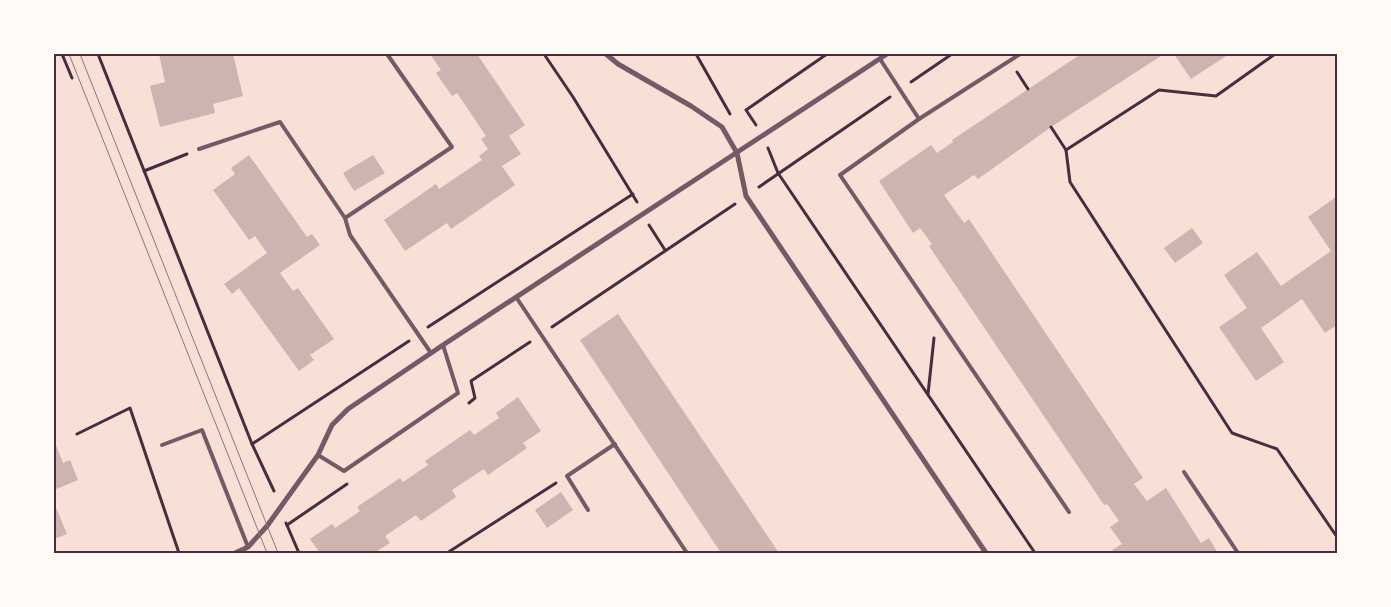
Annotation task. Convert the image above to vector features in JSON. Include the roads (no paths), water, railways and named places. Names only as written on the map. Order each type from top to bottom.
[{"type":"street","points":[[606,54],[618,64],[691,106],[722,127],[737,153],[746,196],[986,553]]},
{"type":"street","points":[[235,553],[248,547],[260,536],[282,508],[318,455],[332,425],[348,409],[443,344],[887,54]]},
{"type":"lane","points":[[345,218],[452,147],[387,54]]},
{"type":"lane","points":[[1020,54],[919,119],[840,175],[1069,512]]},
{"type":"lane","points":[[880,59],[919,119]]},
{"type":"lane","points":[[199,149],[280,122],[345,218],[350,235],[431,353]]},
{"type":"lane","points":[[516,297],[687,553]]},
{"type":"lane","points":[[318,455],[344,471],[458,393],[443,344]]},
{"type":"lane","points":[[162,445],[202,430],[248,547]]},
{"type":"lane","points":[[588,510],[567,476],[615,444]]},
{"type":"lane","points":[[1184,472],[1238,553]]},
{"type":"tram line","points":[[69,54],[267,553]]},
{"type":"tram line","points":[[80,54],[278,553]]}]
